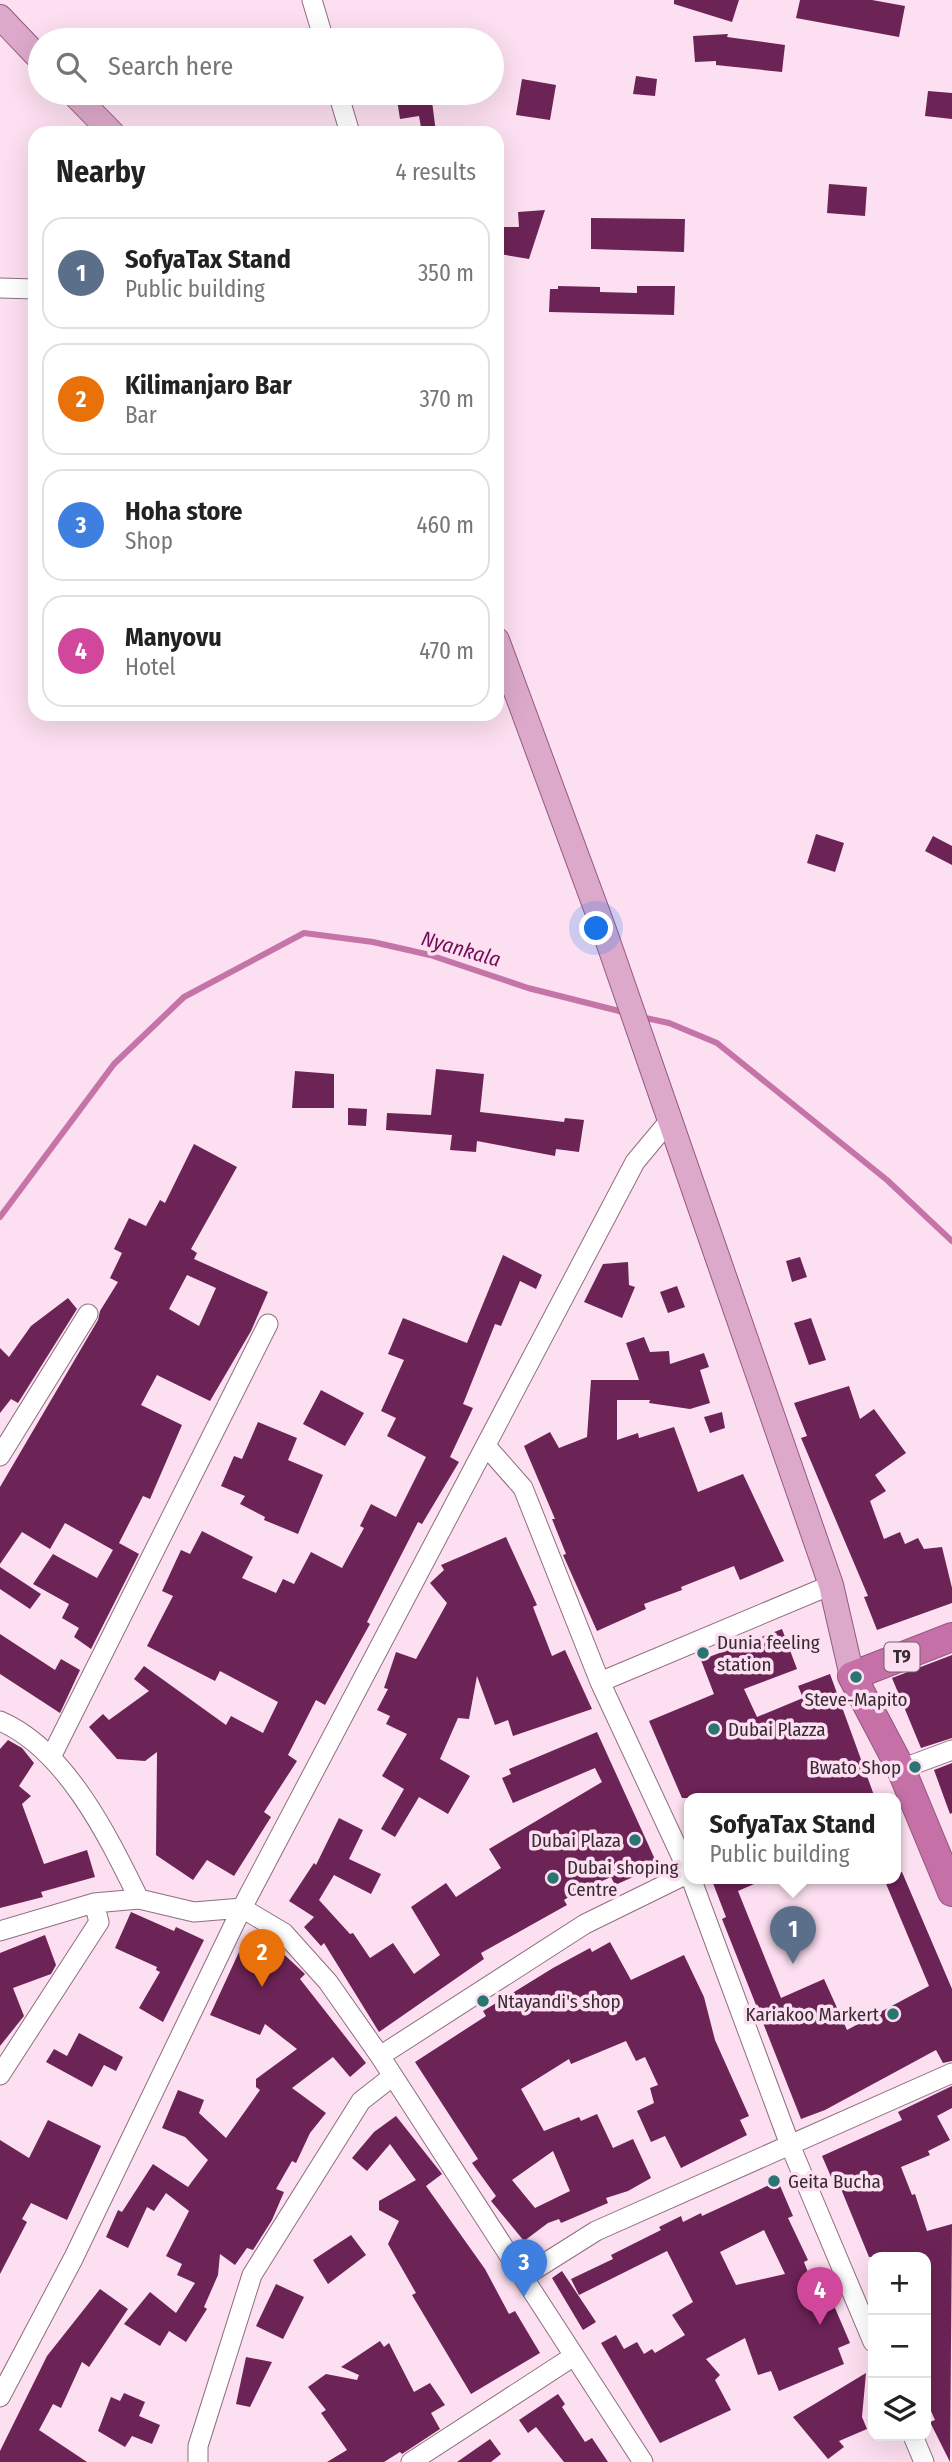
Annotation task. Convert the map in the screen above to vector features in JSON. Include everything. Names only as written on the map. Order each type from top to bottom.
[{"type":"highway","name":"T9","points":[[852,1676],[952,1637]]},
{"type":"highway","points":[[852,1676],[901,1769],[952,1892]]},
{"type":"main road","points":[[0,17],[28,46]]},
{"type":"main road","points":[[85,105],[105,126]]},
{"type":"main road","points":[[504,658],[643,1043],[831,1585],[852,1676]]},
{"type":"street","points":[[312,0],[320,28]]},
{"type":"street","points":[[342,105],[348,126]]},
{"type":"street","points":[[0,288],[28,289]]},
{"type":"street","points":[[0,2397],[73,2259],[242,1908],[635,1162],[670,1120]]},
{"type":"street","points":[[0,1456],[88,1314]]},
{"type":"street","points":[[51,1757],[268,1324]]},
{"type":"street","points":[[486,1446],[523,1488],[600,1682],[684,1862]]},
{"type":"street","points":[[600,1682],[831,1585]]},
{"type":"street","points":[[0,1721],[14,1727],[51,1757],[108,1836],[139,1899]]},
{"type":"street","points":[[901,1769],[952,1750]]},
{"type":"street","points":[[380,2056],[585,1924],[684,1878]]},
{"type":"street","points":[[693,1884],[790,2145],[868,2330]]},
{"type":"street","points":[[0,1931],[94,1903],[139,1899],[194,1912],[242,1908],[284,1933],[328,1982],[380,2056],[643,2462]]},
{"type":"street","points":[[0,2075],[99,1922],[94,1903]]},
{"type":"street","points":[[523,2277],[596,2231],[952,2073]]},
{"type":"street","points":[[198,2462],[198,2446],[252,2275],[361,2101],[393,2076]]},
{"type":"street","points":[[422,2459],[574,2356]]},
{"type":"street","points":[[915,2441],[924,2462]]},
{"type":"building","points":[[674,0],[739,0],[732,22],[674,4]]},
{"type":"building","points":[[800,0],[872,0],[905,6],[899,37],[796,18]]},
{"type":"building","points":[[728,34],[727,37],[785,45],[782,72],[716,65],[716,61],[695,62],[693,36]]},
{"type":"building","points":[[636,76],[657,79],[655,96],[633,94]]},
{"type":"building","points":[[522,79],[556,85],[550,120],[516,115]]},
{"type":"building","points":[[928,91],[952,93],[952,119],[925,116]]},
{"type":"building","points":[[398,105],[432,105],[435,126],[421,126],[419,116],[400,119]]},
{"type":"building","points":[[829,184],[867,187],[865,216],[827,213]]},
{"type":"building","points":[[545,210],[529,259],[504,255],[504,227],[519,227],[518,212]]},
{"type":"building","points":[[591,218],[685,219],[684,252],[591,249]]},
{"type":"building","points":[[558,286],[600,287],[600,292],[637,293],[637,286],[675,286],[674,315],[549,312],[550,289],[558,289]]},
{"type":"building","points":[[816,834],[844,843],[835,872],[807,863]]},
{"type":"building","points":[[933,836],[952,846],[952,865],[925,851]]},
{"type":"building","points":[[436,1069],[484,1074],[480,1112],[564,1122],[565,1118],[584,1120],[579,1152],[556,1149],[555,1156],[477,1141],[476,1152],[450,1150],[452,1135],[386,1130],[387,1113],[431,1115]]},
{"type":"building","points":[[295,1071],[334,1074],[334,1108],[292,1108]]},
{"type":"building","points":[[348,1108],[367,1109],[366,1126],[348,1125]]},
{"type":"building","points":[[194,1144],[237,1167],[191,1249],[197,1253],[194,1259],[268,1292],[251,1331],[210,1401],[157,1375],[141,1405],[182,1425],[150,1499],[143,1496],[119,1543],[139,1554],[91,1649],[74,1637],[79,1628],[62,1618],[69,1604],[33,1584],[53,1554],[97,1578],[113,1550],[65,1523],[50,1549],[22,1532],[0,1564],[0,1487],[118,1282],[110,1278],[122,1253],[114,1249],[129,1218],[146,1226],[160,1200],[165,1203]],"holes":[[[187,1275],[216,1288],[199,1326],[169,1309]]]},
{"type":"building","points":[[503,1255],[542,1275],[536,1289],[520,1281],[501,1326],[495,1324],[463,1404],[473,1408],[450,1457],[459,1462],[422,1524],[418,1522],[367,1622],[370,1624],[325,1705],[316,1700],[288,1755],[297,1761],[264,1812],[271,1817],[234,1876],[207,1860],[193,1880],[156,1855],[157,1752],[145,1761],[117,1759],[89,1727],[103,1714],[109,1720],[149,1691],[134,1679],[144,1666],[226,1725],[231,1716],[263,1733],[278,1702],[220,1671],[215,1681],[147,1646],[173,1596],[162,1591],[181,1550],[190,1554],[202,1531],[253,1557],[242,1578],[276,1593],[283,1579],[294,1584],[311,1552],[342,1568],[364,1528],[360,1526],[371,1504],[396,1517],[426,1457],[387,1436],[396,1418],[381,1411],[404,1360],[388,1354],[403,1318],[467,1343]]},
{"type":"building","points":[[800,1257],[807,1277],[792,1282],[786,1261]]},
{"type":"building","points":[[628,1262],[629,1285],[635,1287],[622,1318],[584,1302],[603,1264]]},
{"type":"building","points":[[677,1286],[685,1307],[668,1313],[660,1292]]},
{"type":"building","points":[[68,1298],[77,1309],[18,1403],[11,1399],[0,1413],[0,1348],[9,1357],[31,1326]]},
{"type":"building","points":[[811,1318],[826,1360],[809,1365],[794,1323]]},
{"type":"building","points":[[644,1337],[650,1352],[669,1351],[670,1364],[704,1353],[709,1367],[700,1370],[710,1403],[690,1409],[649,1403],[650,1400],[617,1400],[617,1440],[638,1433],[639,1438],[674,1427],[698,1492],[743,1474],[784,1561],[740,1580],[734,1566],[644,1604],[646,1609],[597,1631],[563,1555],[566,1554],[552,1519],[555,1519],[524,1446],[550,1432],[559,1448],[587,1437],[591,1380],[639,1380],[626,1343]]},
{"type":"building","points":[[849,1386],[860,1419],[874,1409],[906,1453],[875,1475],[886,1491],[870,1501],[884,1539],[900,1532],[905,1544],[918,1538],[924,1549],[942,1547],[952,1588],[952,1603],[877,1630],[864,1597],[868,1596],[801,1438],[807,1436],[794,1403]]},
{"type":"building","points":[[321,1390],[364,1413],[345,1446],[303,1424]]},
{"type":"building","points":[[722,1412],[725,1428],[710,1433],[704,1417]]},
{"type":"building","points":[[258,1422],[297,1438],[288,1460],[323,1475],[298,1534],[264,1520],[265,1517],[240,1504],[245,1496],[221,1486],[234,1456],[242,1459]]},
{"type":"building","points":[[506,1537],[537,1605],[533,1607],[552,1656],[565,1650],[592,1709],[513,1736],[508,1720],[495,1725],[477,1676],[469,1719],[458,1718],[440,1759],[470,1776],[448,1814],[419,1797],[395,1837],[381,1829],[404,1789],[382,1776],[407,1734],[386,1724],[390,1716],[377,1710],[388,1689],[384,1688],[396,1652],[416,1659],[447,1603],[430,1583],[444,1570],[441,1565]]},
{"type":"building","points":[[0,1567],[41,1594],[30,1609],[0,1589]]},
{"type":"building","points":[[782,1629],[797,1669],[744,1689],[757,1717],[803,1698],[798,1686],[830,1674],[873,1793],[684,1793],[682,1798],[649,1721],[714,1694],[701,1660]]},
{"type":"building","points":[[0,1634],[55,1670],[61,1659],[80,1670],[60,1713],[0,1674]]},
{"type":"building","points":[[952,1655],[952,1738],[921,1748],[892,1678]]},
{"type":"building","points":[[597,1732],[658,1866],[615,1885],[611,1877],[575,1893],[564,1900],[567,1905],[481,1953],[484,1959],[379,2032],[324,1943],[321,1946],[304,1927],[314,1917],[289,1901],[314,1863],[316,1865],[339,1818],[363,1830],[349,1859],[381,1874],[371,1894],[334,1875],[319,1900],[350,1934],[353,1933],[370,1958],[393,1943],[414,1974],[440,1955],[411,1907],[446,1883],[456,1897],[501,1868],[489,1849],[602,1782],[595,1768],[513,1803],[502,1778],[511,1774],[509,1769]]},
{"type":"building","points":[[8,1740],[22,1748],[34,1763],[19,1786],[31,1796],[22,1804],[44,1864],[87,1850],[95,1877],[41,1892],[43,1897],[0,1908],[0,1749]]},
{"type":"building","points":[[952,1763],[952,1813],[950,1814],[934,1770]]},
{"type":"building","points":[[901,1872],[952,1989],[952,2061],[943,2063],[936,2050],[825,2110],[801,2119],[722,1919],[726,1917],[713,1884],[754,1884],[738,1891],[781,1998],[824,1979],[847,2030],[929,1986],[886,1884],[901,1884]]},
{"type":"building","points":[[131,1912],[174,1931],[176,1927],[204,1940],[163,2022],[139,2008],[160,1972],[156,1970],[157,1967],[115,1948]]},
{"type":"building","points":[[45,1935],[56,1965],[51,1974],[13,1988],[24,2016],[0,2046],[0,1953]]},
{"type":"building","points":[[610,1942],[631,1980],[684,1955],[704,1997],[715,2040],[749,2116],[740,2120],[747,2135],[681,2168],[665,2136],[651,2142],[637,2111],[654,2103],[650,2088],[658,2085],[645,2057],[636,2061],[626,2041],[571,2064],[569,2059],[521,2089],[544,2131],[579,2117],[581,2121],[597,2114],[613,2148],[633,2139],[651,2178],[628,2191],[606,2198],[608,2203],[561,2223],[559,2219],[548,2223],[524,2241],[491,2201],[496,2196],[472,2163],[478,2159],[415,2062],[486,2016],[483,2011],[553,1968],[590,1948],[592,1952]],"holes":[[[553,2151],[570,2191],[535,2208],[512,2180]]]},
{"type":"building","points":[[273,1944],[305,1974],[300,1979],[366,2063],[350,2077],[333,2057],[292,2088],[326,2113],[310,2133],[296,2163],[292,2161],[276,2189],[284,2192],[272,2220],[253,2250],[247,2248],[235,2265],[220,2254],[218,2275],[204,2307],[207,2309],[186,2342],[169,2331],[160,2346],[124,2324],[150,2292],[176,2313],[195,2283],[177,2275],[182,2264],[166,2256],[189,2211],[166,2193],[154,2211],[147,2207],[128,2248],[106,2237],[118,2210],[122,2212],[153,2164],[188,2187],[208,2160],[185,2137],[162,2128],[178,2090],[204,2100],[199,2113],[226,2138],[260,2090],[256,2087],[256,2079],[297,2049],[265,2024],[260,2035],[210,2015],[239,1952],[258,1961]]},
{"type":"building","points":[[79,2033],[123,2057],[116,2071],[104,2065],[92,2087],[46,2062],[54,2049],[67,2056]]},
{"type":"building","points":[[952,2086],[952,2108],[937,2116],[950,2140],[928,2151],[930,2155],[901,2167],[912,2195],[915,2194],[927,2231],[952,2224],[950,2462],[931,2424],[935,2420],[931,2411],[931,2252],[868,2252],[868,2255],[839,2184],[835,2186],[822,2156],[902,2120],[898,2112]]},
{"type":"building","points":[[396,2116],[442,2174],[426,2186],[485,2269],[509,2314],[515,2311],[540,2353],[471,2394],[412,2295],[416,2293],[388,2244],[399,2221],[379,2210],[379,2201],[416,2180],[390,2144],[367,2171],[352,2158],[374,2132]]},
{"type":"building","points":[[48,2120],[101,2146],[67,2220],[31,2203],[22,2219],[27,2222],[0,2274],[0,2140],[29,2158]]},
{"type":"building","points":[[778,2181],[793,2216],[788,2218],[808,2260],[804,2262],[821,2306],[832,2301],[850,2343],[838,2348],[844,2364],[779,2391],[771,2371],[758,2375],[745,2338],[706,2359],[720,2375],[715,2380],[731,2410],[660,2443],[601,2343],[616,2335],[624,2349],[637,2342],[644,2354],[652,2349],[655,2353],[685,2335],[672,2315],[693,2302],[667,2251],[579,2295],[571,2279],[613,2259],[611,2255],[661,2230],[659,2227],[681,2216],[683,2222],[701,2213],[702,2216]],"holes":[[[764,2230],[785,2274],[736,2285],[720,2252]]]},
{"type":"building","points":[[351,2235],[366,2255],[328,2284],[313,2260]]},
{"type":"building","points":[[562,2271],[596,2322],[583,2330],[552,2278]]},
{"type":"building","points":[[276,2284],[304,2297],[283,2339],[256,2326]]},
{"type":"building","points":[[100,2289],[128,2309],[89,2367],[82,2362],[61,2408],[53,2404],[39,2430],[87,2462],[0,2462],[0,2451],[47,2356]]},
{"type":"building","points":[[380,2341],[384,2347],[389,2343],[414,2392],[430,2383],[445,2405],[431,2413],[440,2429],[402,2454],[400,2452],[384,2462],[327,2462],[347,2450],[321,2413],[326,2410],[308,2387],[326,2374],[357,2380],[359,2375],[341,2367]]},
{"type":"building","points":[[246,2357],[272,2362],[250,2407],[236,2404]]},
{"type":"building","points":[[866,2373],[862,2417],[867,2429],[839,2441],[844,2447],[828,2459],[793,2417]]},
{"type":"building","points":[[124,2393],[145,2402],[139,2416],[160,2425],[152,2444],[132,2436],[125,2447],[98,2431],[111,2397],[120,2401]]},
{"type":"building","points":[[558,2394],[565,2404],[562,2407],[585,2442],[592,2438],[608,2462],[564,2462],[536,2427],[528,2433],[519,2420]]},
{"type":"building","points":[[490,2439],[501,2454],[491,2462],[457,2462]]},
{"type":"waterway","name":"Nyankala","points":[[0,1217],[114,1064],[184,997],[304,933],[373,942],[430,955],[528,988],[627,1013]]},
{"type":"waterway","name":"Nyankala","points":[[641,1017],[669,1023],[717,1043],[887,1180],[952,1241]]},
{"type":"place","name":"Dunia feeling station","points":[[703,1653]]},
{"type":"place","name":"Steve-Mapito","points":[[856,1677]]},
{"type":"place","name":"Dubai Plazza","points":[[714,1729]]},
{"type":"place","name":"Bwato Shop","points":[[915,1767]]},
{"type":"place","name":"Dubai Plaza","points":[[635,1840]]},
{"type":"place","name":"Dubai shoping Centre","points":[[553,1878]]},
{"type":"place","name":"SofyaTax Stand","points":[[793,1964]]},
{"type":"place","name":"Kilimanjaro Bar","points":[[262,1987]]},
{"type":"place","name":"Ntayandi's shop","points":[[483,2001]]},
{"type":"place","name":"Kariakoo Markert","points":[[893,2014]]},
{"type":"place","name":"Geita Bucha","points":[[774,2181]]},
{"type":"place","name":"Hoha store","points":[[524,2297]]},
{"type":"place","name":"Manyovu","points":[[820,2325]]}]
